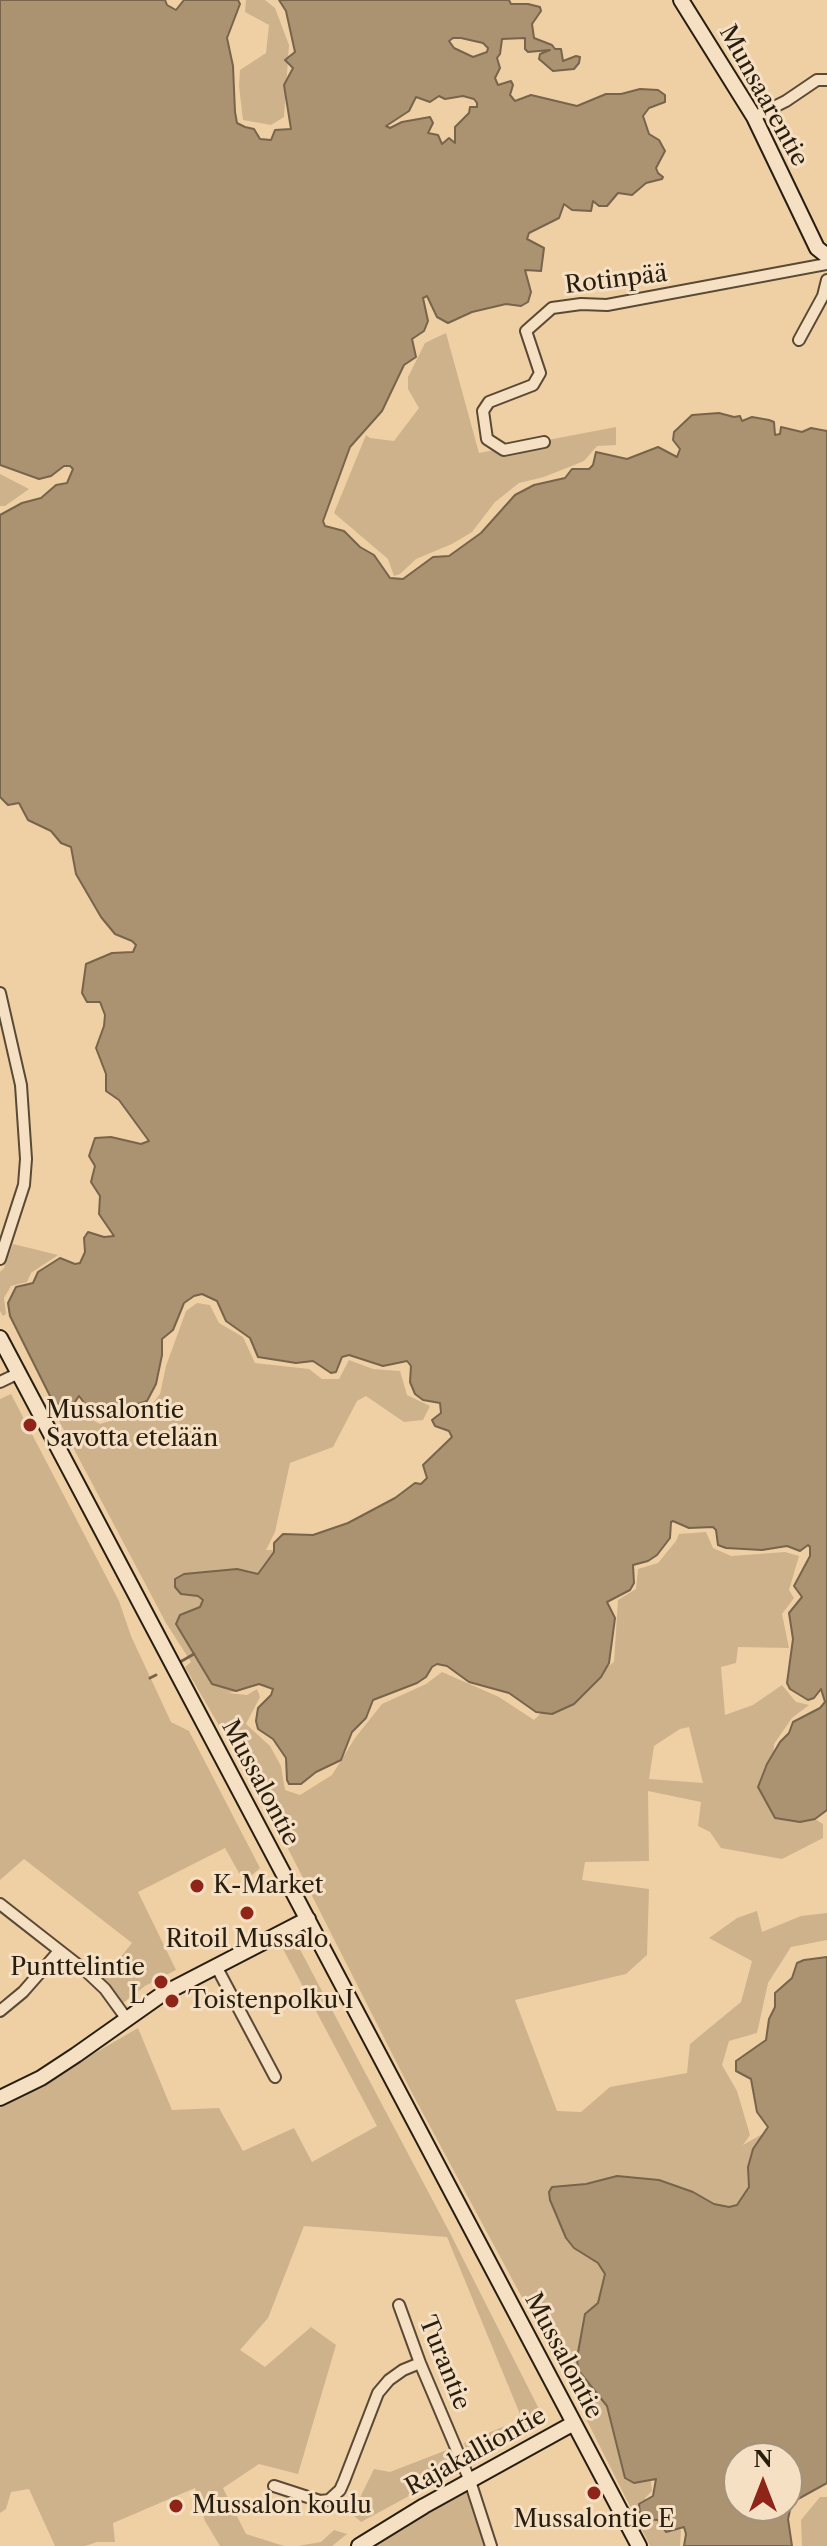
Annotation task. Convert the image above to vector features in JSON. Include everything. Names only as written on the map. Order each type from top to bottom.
[{"type":"main road","name":"Munsaarentie","points":[[681,0],[754,117],[817,248],[827,256]]},
{"type":"main road","name":"Mussalontie","points":[[0,1338],[639,2546]]},
{"type":"main road","points":[[0,2098],[53,2070],[161,1995],[308,1919]]},
{"type":"main road","name":"Rajakalliontie","points":[[359,2546],[574,2423]]},
{"type":"street","points":[[754,117],[822,80],[827,70]]},
{"type":"street","name":"Rotinpää","points":[[544,442],[504,450],[487,439],[483,411],[489,402],[533,385],[540,373],[526,331],[552,308],[581,304],[607,305],[827,264]]},
{"type":"street","points":[[799,340],[823,296],[827,280]]},
{"type":"street","points":[[0,993],[21,1085],[26,1159],[24,1185],[0,1259]]},
{"type":"street","points":[[0,1382],[19,1373]]},
{"type":"street","points":[[0,1904],[105,1989],[126,2018]]},
{"type":"street","points":[[0,2011],[23,1992],[59,1951]]},
{"type":"street","points":[[216,1966],[275,2077]]},
{"type":"street","name":"Turantie","points":[[399,2305],[470,2481],[491,2546]]},
{"type":"street","points":[[274,2486],[320,2501],[329,2500],[340,2490],[378,2393],[403,2370],[420,2363]]},
{"type":"shaded area","points":[[0,0],[165,0],[176,10],[184,0],[238,0],[240,4],[227,38],[233,66],[235,112],[237,123],[254,129],[260,139],[271,140],[275,130],[291,129],[284,85],[293,68],[285,60],[295,52],[286,11],[279,0],[509,0],[511,4],[528,4],[540,7],[541,11],[532,24],[534,38],[561,49],[563,61],[580,57],[574,69],[553,71],[539,59],[540,54],[550,50],[528,52],[525,38],[502,39],[497,58],[500,68],[495,78],[498,85],[511,81],[510,95],[515,101],[531,95],[577,106],[606,94],[640,89],[658,90],[665,95],[665,102],[649,108],[643,116],[649,134],[659,140],[665,151],[656,168],[662,179],[646,183],[632,195],[618,193],[607,206],[599,206],[593,201],[591,211],[572,210],[564,204],[559,218],[529,233],[527,239],[544,248],[541,271],[525,270],[531,292],[528,302],[521,306],[506,304],[472,312],[448,323],[437,317],[427,296],[423,298],[428,321],[424,331],[412,339],[416,357],[404,365],[382,411],[350,447],[323,521],[325,526],[344,531],[360,547],[374,555],[390,578],[403,579],[433,557],[449,556],[481,533],[515,495],[534,485],[565,478],[572,469],[589,469],[596,452],[627,459],[658,447],[677,457],[680,449],[673,440],[674,432],[692,415],[719,413],[740,416],[742,421],[752,417],[769,420],[774,422],[775,435],[780,434],[781,427],[802,432],[811,428],[827,431],[827,1810],[815,1819],[800,1822],[775,1818],[758,1787],[767,1764],[793,1722],[820,1708],[825,1702],[821,1689],[808,1700],[790,1689],[787,1683],[793,1639],[789,1613],[802,1597],[794,1586],[810,1556],[808,1545],[800,1551],[787,1546],[762,1550],[726,1548],[718,1545],[713,1527],[689,1528],[673,1521],[670,1538],[657,1555],[633,1565],[634,1583],[630,1590],[607,1602],[615,1618],[609,1663],[601,1677],[574,1704],[552,1714],[536,1712],[509,1693],[469,1682],[447,1666],[437,1664],[417,1683],[373,1700],[366,1718],[352,1732],[341,1760],[316,1772],[301,1784],[289,1784],[286,1758],[273,1739],[258,1729],[258,1708],[273,1689],[259,1684],[236,1691],[212,1684],[176,1624],[180,1615],[200,1607],[203,1600],[198,1596],[181,1594],[175,1587],[175,1579],[184,1574],[237,1569],[258,1574],[274,1552],[274,1543],[283,1534],[313,1535],[348,1523],[395,1498],[415,1483],[421,1484],[427,1478],[423,1465],[452,1437],[449,1431],[435,1426],[432,1420],[441,1413],[440,1403],[423,1400],[415,1394],[410,1382],[411,1366],[407,1361],[383,1366],[349,1355],[342,1357],[336,1372],[331,1373],[313,1361],[296,1363],[258,1357],[250,1338],[226,1321],[217,1301],[202,1294],[184,1303],[173,1330],[162,1339],[156,1384],[147,1401],[102,1416],[92,1413],[79,1396],[68,1412],[51,1398],[10,1316],[8,1303],[16,1287],[33,1283],[38,1272],[60,1258],[80,1263],[88,1232],[104,1237],[114,1236],[99,1214],[100,1196],[91,1182],[95,1166],[89,1156],[95,1138],[111,1137],[141,1144],[149,1141],[119,1100],[106,1091],[106,1074],[96,1048],[105,1015],[100,1002],[87,1002],[82,993],[86,964],[112,953],[133,952],[136,945],[115,934],[101,917],[76,874],[71,847],[61,843],[51,831],[28,820],[19,803],[8,805],[0,797],[0,515],[22,503],[41,498],[56,485],[67,483],[73,469],[64,466],[51,476],[39,479],[0,465]],"holes":[[[461,38],[483,43],[488,48],[487,52],[473,57],[454,48],[449,41]],[[439,96],[445,99],[463,96],[477,103],[477,107],[470,107],[469,113],[455,127],[455,143],[449,138],[442,144],[438,135],[428,133],[433,123],[430,117],[402,122],[390,128],[386,126],[409,111],[416,97],[430,102]]]},
{"type":"shaded area","points":[[246,0],[265,0],[275,8],[289,45],[284,117],[271,125],[243,120],[240,70],[266,53],[269,25],[245,12]]},
{"type":"shaded area","points":[[446,333],[479,453],[616,427],[616,445],[597,446],[584,461],[519,483],[495,502],[472,532],[416,559],[394,576],[388,559],[334,513],[366,435],[394,441],[419,408],[408,389],[408,377],[425,343]]},
{"type":"shaded area","points":[[0,474],[29,489],[5,506],[0,506]]},
{"type":"shaded area","points":[[13,1244],[58,1255],[31,1273],[27,1282],[11,1286],[4,1298],[6,1314],[3,1316],[0,1311],[0,1272]]},
{"type":"shaded area","points":[[197,1303],[210,1305],[219,1323],[243,1337],[255,1363],[309,1369],[322,1379],[339,1379],[349,1360],[373,1369],[400,1371],[407,1395],[430,1406],[423,1420],[404,1422],[366,1396],[357,1401],[333,1447],[290,1463],[275,1532],[266,1550],[279,1550],[200,1646],[239,1691],[228,1693],[247,1695],[257,1689],[260,1697],[246,1724],[270,1746],[281,1766],[285,1790],[300,1795],[332,1775],[355,1738],[382,1704],[426,1684],[442,1672],[499,1697],[534,1720],[562,1692],[583,1685],[614,1662],[618,1600],[636,1589],[638,1569],[658,1563],[679,1534],[706,1532],[713,1548],[731,1556],[785,1552],[799,1556],[789,1590],[794,1598],[782,1614],[789,1648],[738,1647],[736,1663],[721,1667],[725,1715],[753,1705],[782,1685],[796,1702],[809,1705],[792,1718],[774,1744],[772,1770],[804,1812],[823,1824],[823,1838],[782,1859],[721,1848],[710,1832],[698,1826],[701,1802],[648,1791],[649,1861],[585,1862],[582,1880],[649,1889],[647,1955],[626,1974],[515,2000],[557,2111],[581,2112],[610,2087],[687,2073],[690,2044],[741,2002],[752,1961],[709,1938],[737,1918],[757,1911],[762,1932],[801,1916],[827,1913],[827,1940],[791,1947],[768,1983],[757,2033],[729,2041],[722,2065],[737,2091],[750,2135],[743,2145],[766,2132],[666,2480],[639,2479],[651,2481],[652,2491],[645,2498],[649,2515],[681,2530],[680,2546],[650,2546],[569,2385],[411,2091],[270,1813],[185,1667],[191,1662],[166,1623],[58,1419],[77,1412],[100,1424],[148,1409],[160,1394],[166,1366],[186,1311]],"holes":[[[689,1727],[703,1783],[649,1779],[654,1746],[680,1729]]]},
{"type":"shaded area","points":[[11,1394],[119,1601],[131,1636],[171,1722],[189,1731],[260,1868],[244,1882],[225,1848],[138,1892],[176,1970],[145,1986],[123,2003],[102,1980],[132,1943],[24,1859],[0,1880],[0,1399]]},
{"type":"shaded area","points":[[295,1940],[540,2411],[535,2424],[472,2462],[464,2443],[522,2419],[447,2237],[304,2226],[268,2318],[240,2350],[265,2367],[311,2327],[336,2345],[298,2474],[259,2464],[223,2488],[246,2534],[284,2546],[220,2546],[205,2521],[195,2488],[113,2523],[115,2542],[55,2546],[29,2489],[11,2492],[6,2509],[0,2513],[0,2108],[138,2028],[172,2110],[219,2108],[243,2151],[294,2128],[312,2162],[377,2126],[282,1947]]},
{"type":"shaded area","points":[[827,1957],[827,2483],[803,2496],[803,2442],[723,2442],[723,2522],[788,2522],[792,2546],[684,2546],[684,2527],[666,2532],[658,2520],[646,2519],[640,2513],[639,2504],[653,2496],[656,2479],[634,2483],[625,2478],[607,2406],[578,2370],[577,2358],[585,2314],[598,2303],[605,2274],[598,2263],[574,2248],[566,2238],[549,2192],[552,2187],[586,2184],[617,2176],[659,2180],[693,2192],[714,2204],[737,2205],[749,2187],[748,2167],[753,2149],[768,2127],[757,2112],[751,2079],[736,2071],[736,2061],[766,2040],[769,2019],[775,2007],[775,1993],[792,1978],[797,1963]]},
{"type":"shaded area","points":[[452,2448],[459,2469],[361,2522],[352,2514],[374,2469],[390,2472]]},
{"type":"shaded area","points":[[469,2488],[489,2546],[375,2546]]},
{"type":"shaded area","points":[[820,2497],[827,2497],[827,2546],[802,2546],[803,2518]]},
{"type":"shaded area","points":[[334,2530],[347,2534],[332,2546],[298,2546],[321,2542]]},
{"type":"waterway","points":[[180,1662],[194,1654]]},
{"type":"waterway","points":[[150,1678],[156,1675]]},
{"type":"place","name":"Mussalontie Savotta etelään","points":[[30,1425]]},
{"type":"place","name":"K-Market","points":[[197,1886]]},
{"type":"place","name":"Ritoil Mussalo","points":[[247,1913]]},
{"type":"place","name":"Punttelintie L","points":[[161,1982]]},
{"type":"place","name":"Toistenpolku I","points":[[172,2001]]},
{"type":"place","name":"Mussalontie E","points":[[594,2493]]},
{"type":"place","name":"Mussalon koulu","points":[[176,2506]]}]
